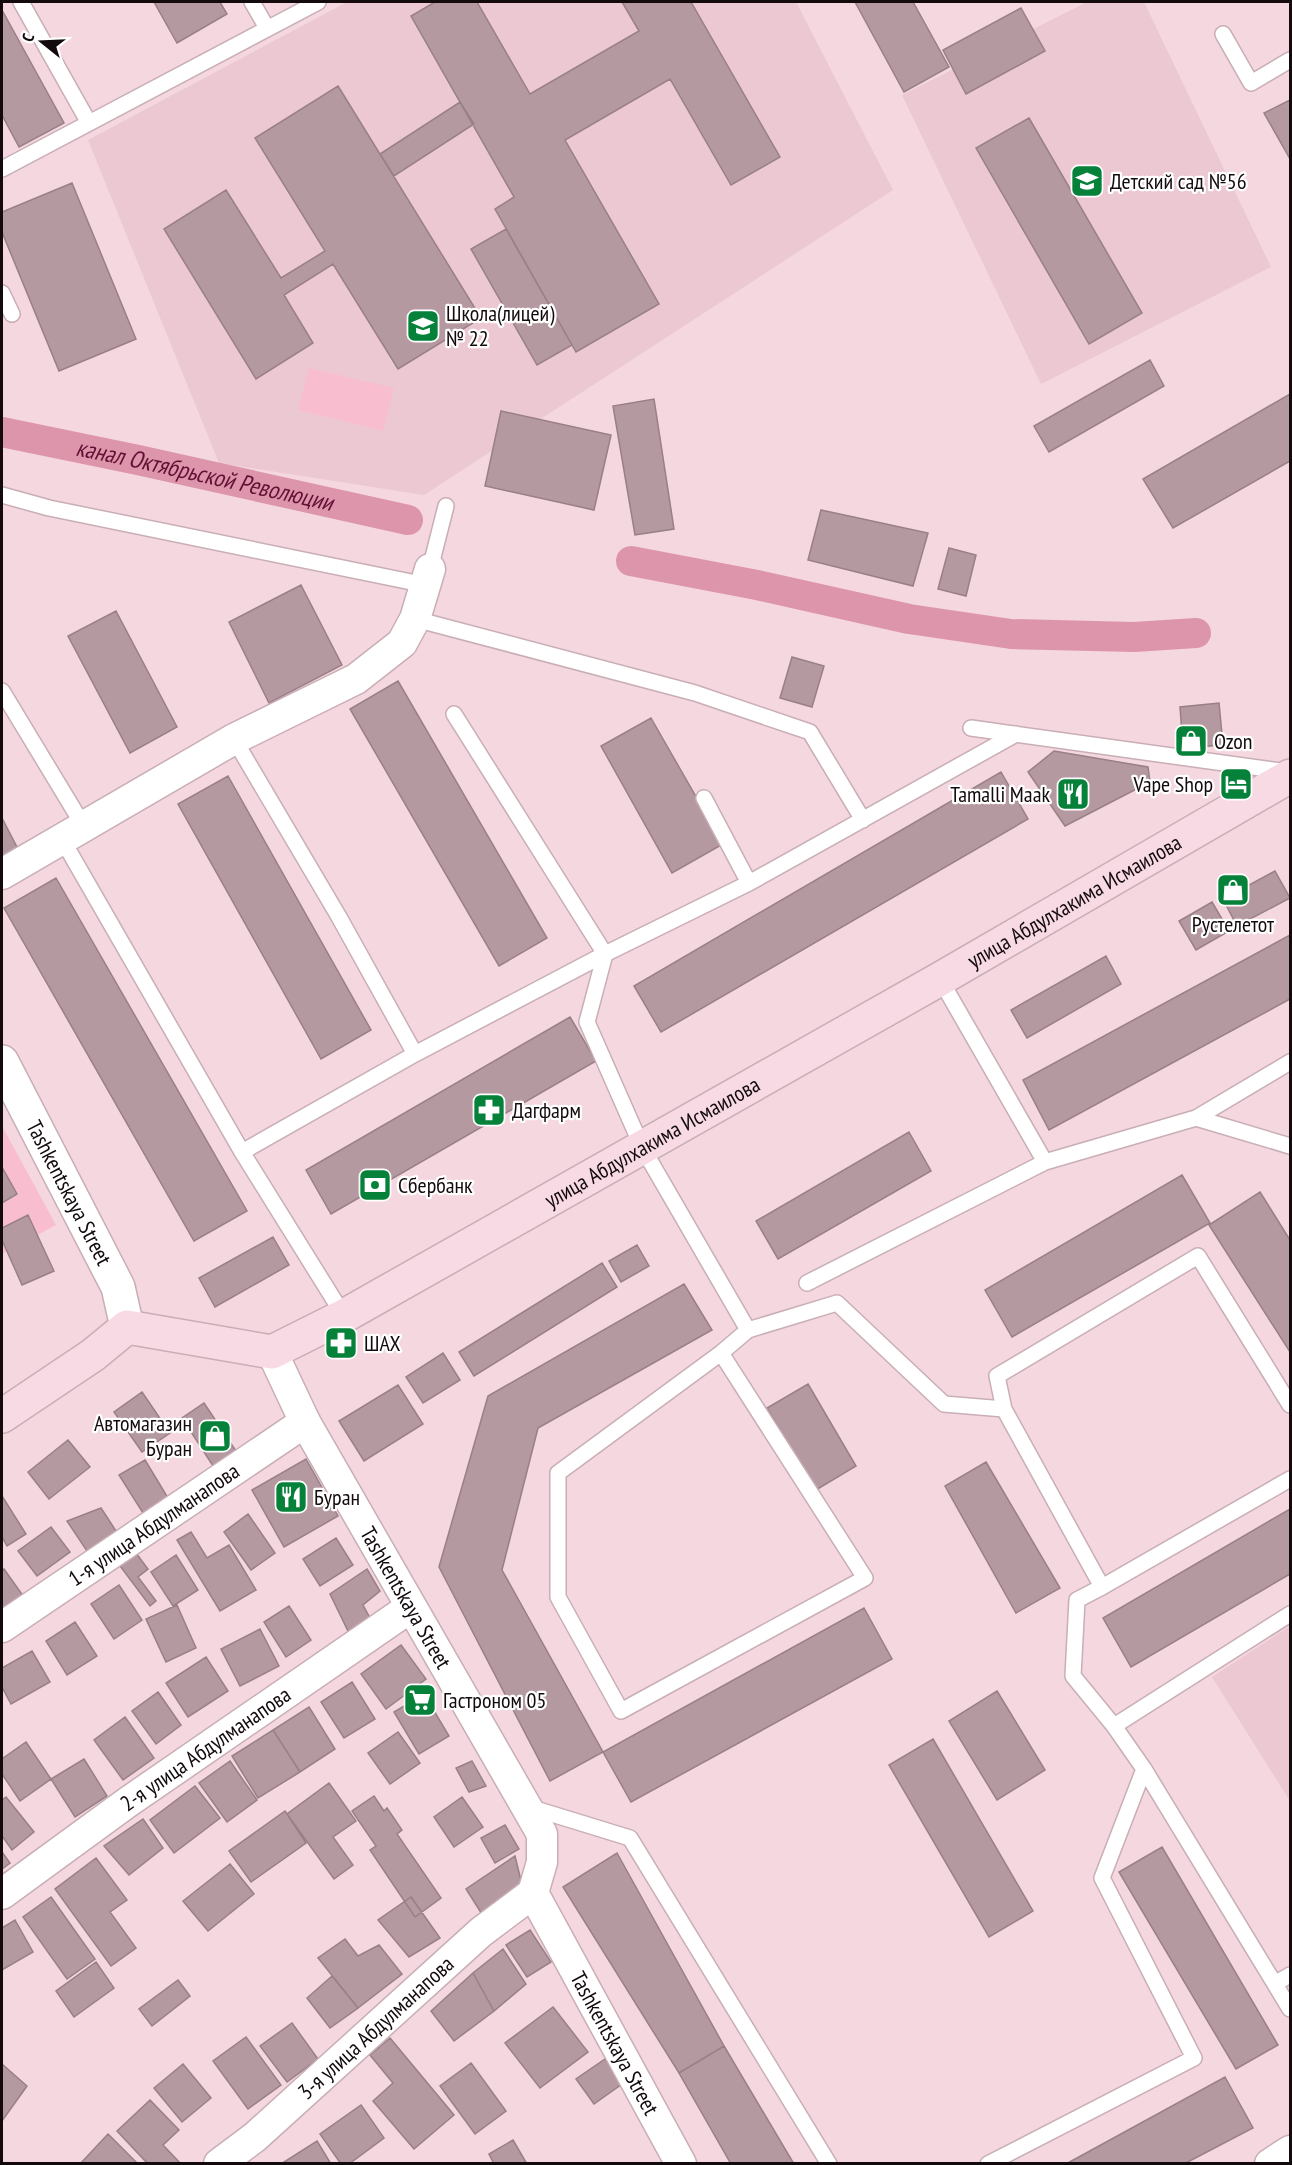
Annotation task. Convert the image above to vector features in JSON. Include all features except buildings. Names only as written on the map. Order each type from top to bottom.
[{"type":"main road","name":"улица Абдулхакима Исмаилова","points":[[272,1352],[344,1316],[940,980],[1290,774]]},
{"type":"main road","points":[[2,1416],[93,1355],[127,1326],[272,1352]]},
{"type":"street","points":[[2,874],[234,740],[356,679],[402,643],[415,619],[428,577]]},
{"type":"street","name":"Tashkentskaya Street","points":[[2,1062],[118,1287],[127,1326]]},
{"type":"street","name":"Tashkentskaya Street","points":[[272,1352],[305,1422],[542,1834],[542,1862],[533,1893],[681,2163]]},
{"type":"street","name":"1-я улица Абдулманапова","points":[[2,1627],[305,1422]]},
{"type":"street","name":"2-я улица Абдулманапова","points":[[2,1894],[128,1802],[411,1607]]},
{"type":"street","name":"3-я улица Абдулманапова","points":[[219,2163],[255,2137],[481,1932],[533,1893]]},
{"type":"street","points":[[1270,2163],[1290,2151]]},
{"type":"lane","points":[[21,2],[89,123]]},
{"type":"lane","points":[[252,2],[267,28]]},
{"type":"lane","points":[[2,169],[318,2]]},
{"type":"lane","points":[[1223,34],[1251,82],[1290,60]]},
{"type":"lane","points":[[2,293],[12,314]]},
{"type":"lane","points":[[2,495],[49,508],[428,577],[446,506]]},
{"type":"lane","points":[[415,619],[694,693],[810,732],[863,820]]},
{"type":"lane","points":[[2,691],[72,832],[242,1152],[344,1316]]},
{"type":"lane","points":[[454,714],[605,954],[587,1022],[642,1147],[748,1330]]},
{"type":"lane","points":[[971,728],[1290,774]]},
{"type":"lane","points":[[242,1152],[415,1054],[605,954],[749,883],[1016,734]]},
{"type":"lane","points":[[234,740],[339,917],[415,1054]]},
{"type":"lane","points":[[704,798],[749,883]]},
{"type":"lane","points":[[940,980],[1045,1162]]},
{"type":"lane","points":[[807,1283],[1045,1162],[1196,1118],[1290,1062]]},
{"type":"lane","points":[[1196,1118],[1290,1146]]},
{"type":"lane","points":[[1102,1587],[1004,1409],[997,1376],[1198,1256],[1290,1406]]},
{"type":"lane","points":[[721,1353],[865,1578],[621,1711],[558,1597],[558,1473],[721,1353],[748,1330],[837,1303],[944,1404],[1004,1409]]},
{"type":"lane","points":[[1290,1479],[1077,1600],[1073,1676],[1114,1726],[1144,1768],[1290,2009]]},
{"type":"lane","points":[[1114,1726],[1290,1614]]},
{"type":"lane","points":[[988,2163],[1194,2058],[1102,1878],[1144,1768]]},
{"type":"lane","points":[[526,1806],[630,1838],[829,2163]]},
{"type":"lane","points":[[1275,1983],[1290,1974]]},
{"type":"shaded area","name":"Школа(лицей) № 22","points":[[347,2],[796,2],[893,190],[424,495],[219,463],[88,140]]},
{"type":"shaded area","name":"Детский сад №56","points":[[1087,2],[1144,2],[1271,267],[1041,384],[902,95]]},
{"type":"shaded area","points":[[309,368],[394,388],[383,431],[298,410]]},
{"type":"shaded area","points":[[2,1126],[56,1225],[2,1254]]},
{"type":"shaded area","points":[[1290,1626],[1290,1801],[1212,1677]]},
{"type":"waterway","name":"канал Октябрьской Революции","points":[[2,432],[408,520]]},
{"type":"waterway","points":[[631,561],[757,585],[909,619],[1011,634],[1134,637],[1196,633]]},
{"type":"place","name":"Детский сад №56","points":[[1087,181]]},
{"type":"place","name":"Школа(лицей) № 22","points":[[423,326]]},
{"type":"place","name":"Ozon","points":[[1191,741]]},
{"type":"place","name":"Vape Shop","points":[[1236,784]]},
{"type":"place","name":"Tamalli Maak","points":[[1073,794]]},
{"type":"place","name":"Рустелетот","points":[[1233,890]]},
{"type":"place","name":"Дагфарм","points":[[489,1110]]},
{"type":"place","name":"Сбербанк","points":[[375,1185]]},
{"type":"place","name":"ШАХ","points":[[341,1343]]},
{"type":"place","name":"Автомагазин Буран","points":[[215,1436]]},
{"type":"place","name":"Буран","points":[[291,1497]]},
{"type":"place","name":"Гастроном 05","points":[[420,1700]]}]
